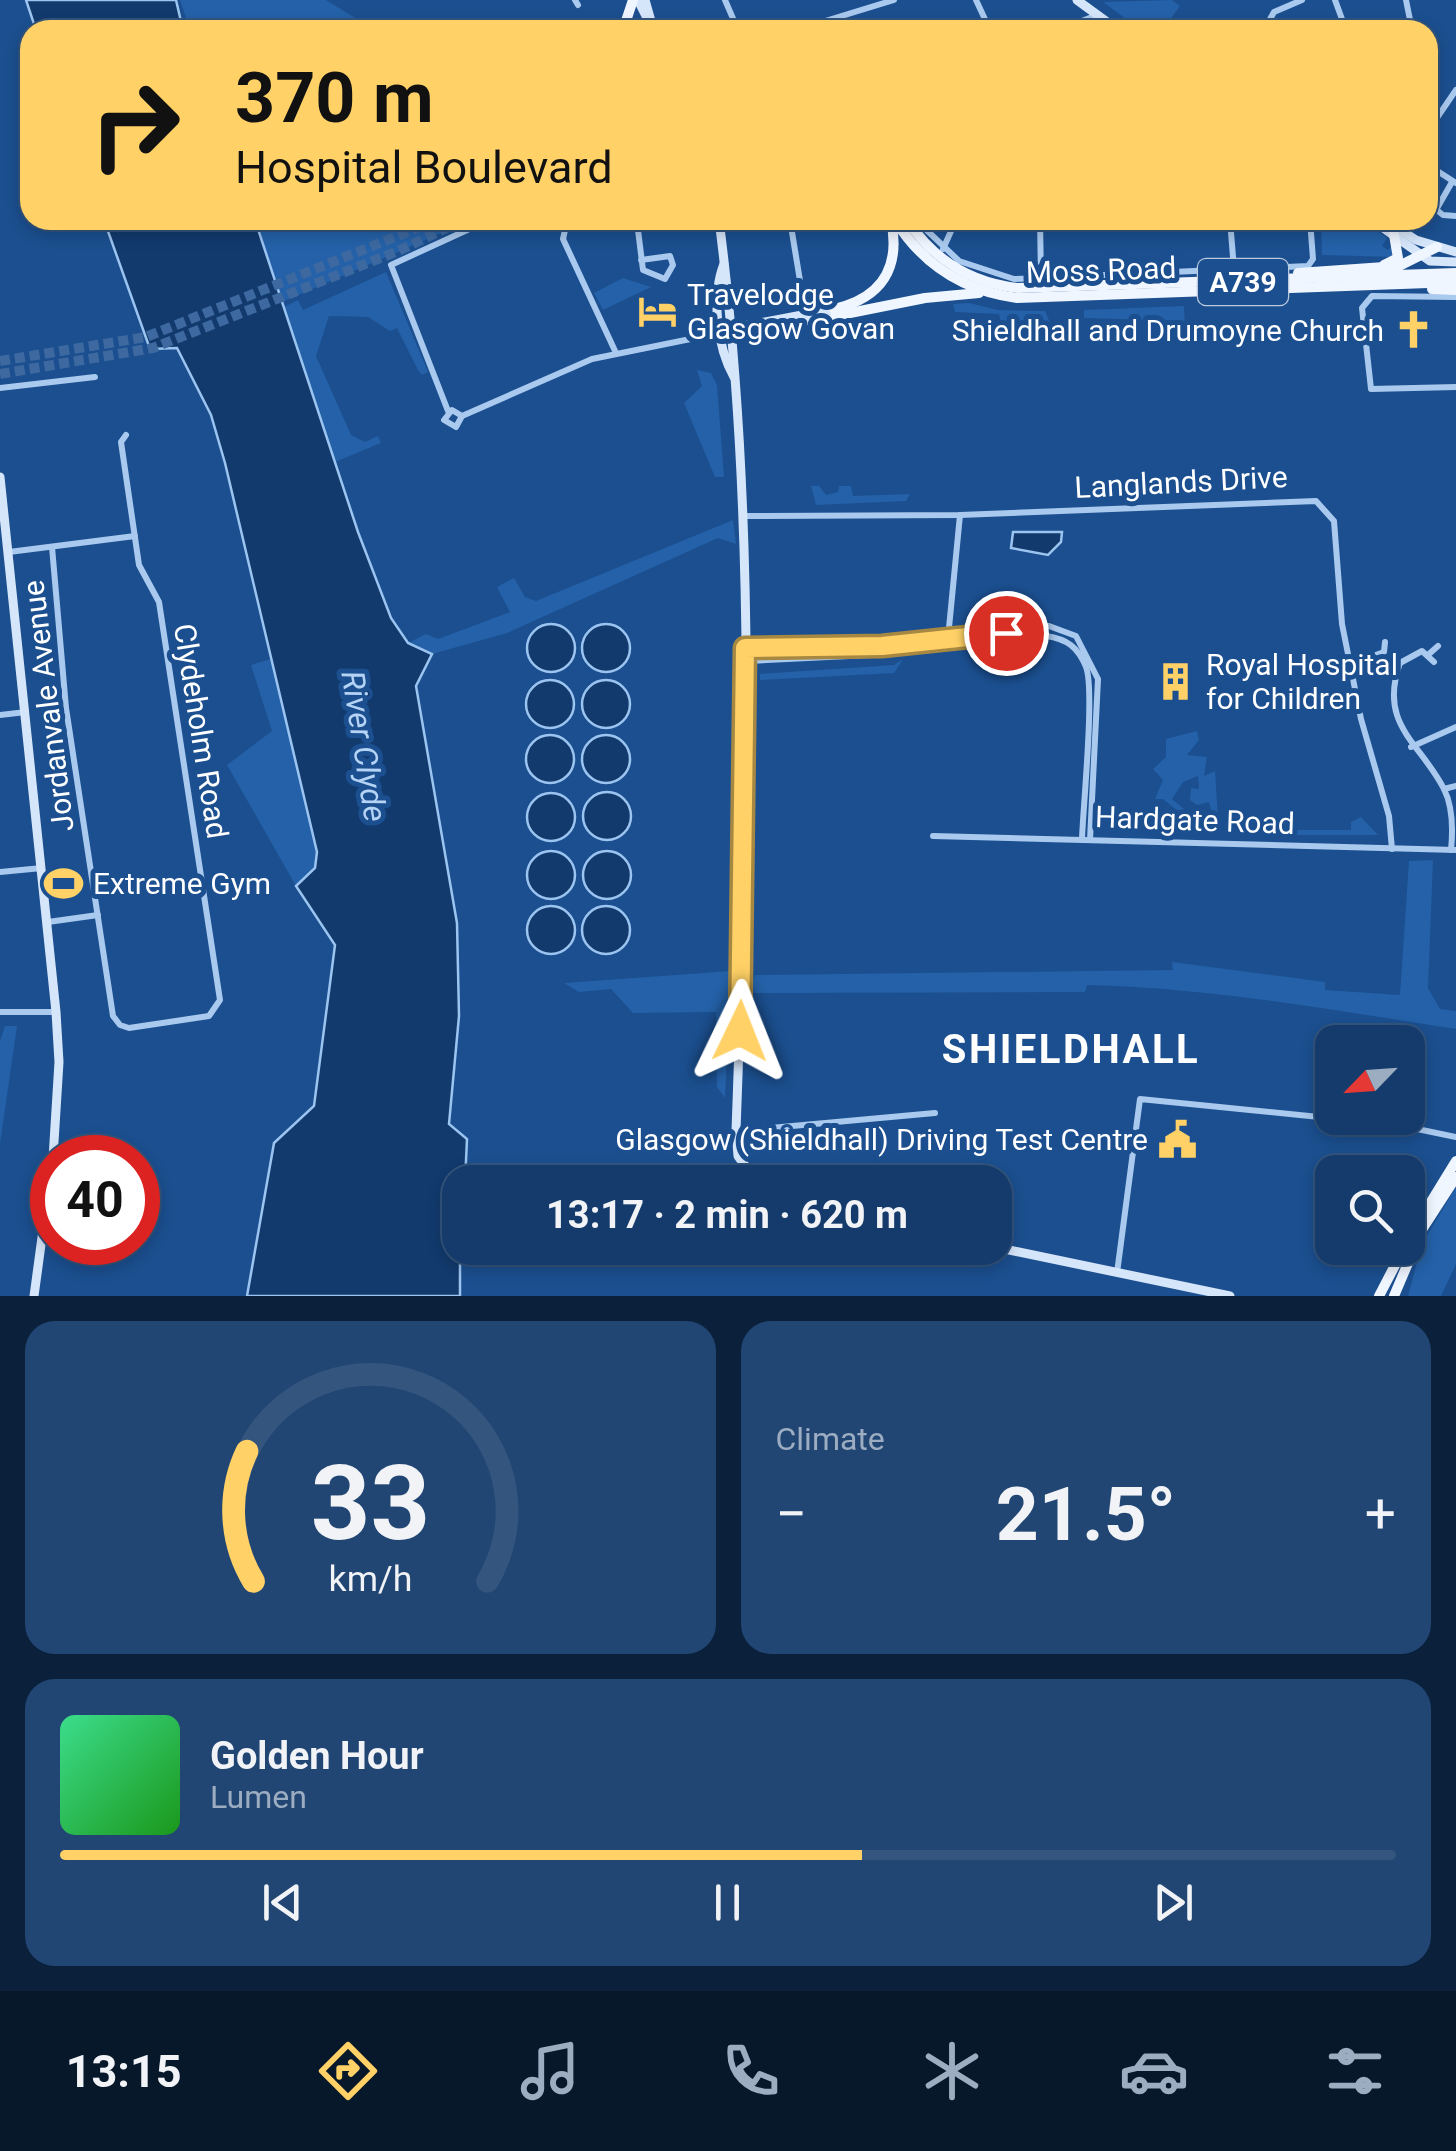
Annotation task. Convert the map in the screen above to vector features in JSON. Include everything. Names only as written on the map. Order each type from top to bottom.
[{"type":"main road","points":[[834,312],[868,298],[888,276],[895,249],[894,230]]},
{"type":"main road","name":"Moss Road","points":[[901,230],[938,268],[990,294],[1036,299],[1456,282]]},
{"type":"main road","name":"Moss Road","points":[[915,230],[939,258],[1002,286],[1217,283],[1456,272]]},
{"type":"main road","points":[[1379,267],[1398,258],[1394,235]]},
{"type":"main road","points":[[1217,283],[1399,266],[1437,247]]},
{"type":"main road","points":[[1316,287],[1456,294]]},
{"type":"main road","points":[[834,312],[938,296],[990,294]]},
{"type":"main road","points":[[1425,1212],[1456,1161]]},
{"type":"main road","points":[[1394,1296],[1423,1228],[1456,1177]]},
{"type":"main road","points":[[1379,1296],[1395,1265]]},
{"type":"street","points":[[725,0],[733,20]]},
{"type":"street","points":[[829,20],[894,0]]},
{"type":"street","points":[[1078,0],[1106,20]]},
{"type":"street","points":[[1270,20],[1274,12],[1302,0]]},
{"type":"street","points":[[1090,20],[1098,14]]},
{"type":"street","points":[[1438,116],[1456,90]]},
{"type":"street","points":[[1438,207],[1454,183]]},
{"type":"street","points":[[467,230],[391,265],[448,411],[444,420],[450,427],[459,426],[462,416],[592,359],[834,312]]},
{"type":"street","points":[[565,230],[563,238],[616,353]]},
{"type":"street","points":[[637,230],[641,260],[643,270],[666,279],[673,265],[670,256],[641,260]]},
{"type":"street","points":[[720,230],[734,346],[746,516],[742,977],[736,1132],[738,1156],[745,1165]]},
{"type":"street","points":[[792,230],[806,318]]},
{"type":"street","points":[[925,230],[959,262],[997,277],[1310,265],[1310,230]]},
{"type":"street","points":[[942,249],[951,230]]},
{"type":"street","points":[[1040,230],[1041,277]]},
{"type":"street","points":[[1231,230],[1234,269]]},
{"type":"street","points":[[1387,230],[1434,263],[1456,262]]},
{"type":"street","points":[[1404,230],[1456,252]]},
{"type":"street","points":[[724,264],[717,293],[720,333],[726,363],[736,381]]},
{"type":"street","points":[[1456,294],[1369,298],[1362,308],[1371,389],[1456,387]]},
{"type":"street","points":[[0,388],[95,377]]},
{"type":"street","points":[[448,411],[455,410],[462,416]]},
{"type":"street","name":"Clydeholm Road","points":[[126,435],[121,442],[134,536],[140,568],[159,602],[220,1000],[209,1016],[129,1028]]},
{"type":"street","points":[[0,476],[56,1012],[54,1135]]},
{"type":"street","name":"Langlands Drive","points":[[746,516],[960,515],[1304,498],[1322,504],[1334,521],[1344,637],[1361,720],[1389,816],[1392,849]]},
{"type":"street","points":[[948,648],[960,515]]},
{"type":"street","points":[[9,552],[134,536]]},
{"type":"street","name":"Jordanvale Avenue","points":[[52,547],[66,708],[113,1016],[129,1028]]},
{"type":"street","points":[[745,648],[882,646],[1056,626],[1069,630],[1081,642],[1098,679],[1086,839]]},
{"type":"street","points":[[745,660],[948,648],[1046,636],[1064,639],[1077,650],[1087,668],[1090,687],[1086,839]]},
{"type":"street","points":[[1384,652],[1385,642]]},
{"type":"street","points":[[1429,654],[1438,646]]},
{"type":"street","points":[[1373,656],[1384,652]]},
{"type":"street","points":[[1384,652],[1400,662]]},
{"type":"street","points":[[1400,662],[1418,652],[1429,654],[1434,662]]},
{"type":"street","points":[[1400,662],[1394,698],[1400,724],[1411,747],[1444,789],[1454,850]]},
{"type":"street","points":[[0,715],[26,712]]},
{"type":"street","points":[[1411,747],[1456,727]]},
{"type":"street","points":[[1444,789],[1456,786]]},
{"type":"street","name":"Hardgate Road","points":[[933,836],[1454,850]]},
{"type":"street","points":[[0,872],[42,868]]},
{"type":"street","points":[[48,922],[98,915]]},
{"type":"street","points":[[0,1012],[56,1012]]},
{"type":"street","points":[[1117,1273],[1140,1099],[1398,1124],[1456,1137]]},
{"type":"street","points":[[736,1132],[934,1114]]},
{"type":"street","points":[[1012,1250],[1230,1296]]},
{"type":"street","points":[[34,1296],[38,1265]]},
{"type":"shaded area","points":[[180,0],[326,0],[359,20],[187,20]]},
{"type":"shaded area","points":[[1172,0],[1180,6],[1170,20],[1127,20],[1103,2]]},
{"type":"shaded area","points":[[258,230],[449,230],[282,302]]},
{"type":"shaded area","points":[[1321,230],[1376,230],[1387,238],[1382,246],[1388,250],[1394,244],[1394,257],[1322,255]]},
{"type":"shaded area","points":[[386,272],[428,372],[422,375],[418,370],[397,328],[390,331],[368,317],[329,316],[316,356],[351,435],[365,442],[378,436],[381,443],[335,462],[284,307],[298,300],[303,310]]},
{"type":"shaded area","points":[[623,278],[651,287],[603,310],[594,293]]},
{"type":"shaded area","points":[[969,303],[998,310],[1045,311],[1051,325],[1002,326],[999,314],[955,312],[953,304]]},
{"type":"shaded area","points":[[1184,306],[1185,329],[1153,320],[1084,318],[1084,310]]},
{"type":"shaded area","points":[[697,370],[711,373],[717,385],[724,477],[715,477],[684,403],[702,386]]},
{"type":"shaded area","points":[[811,486],[819,486],[826,495],[838,492],[839,486],[851,486],[853,496],[910,494],[906,501],[816,505]]},
{"type":"shaded area","points":[[733,520],[736,544],[718,538],[507,633],[432,654],[408,643],[426,634],[438,639],[510,612],[497,587],[514,578],[525,597],[536,601]]},
{"type":"shaded area","points":[[274,658],[317,852],[315,867],[296,886],[227,765],[272,731],[251,665]]},
{"type":"shaded area","points":[[903,659],[894,673],[760,680],[760,674],[894,665]]},
{"type":"shaded area","points":[[1197,731],[1199,740],[1187,755],[1207,757],[1204,776],[1215,771],[1219,834],[1207,820],[1184,816],[1163,799],[1155,799],[1163,780],[1153,769],[1166,757],[1166,739]],"holes":[[[1198,776],[1199,789],[1191,788],[1190,800],[1197,805],[1209,802],[1211,810],[1201,816],[1189,813],[1172,799],[1183,782]]]},
{"type":"shaded area","points":[[1361,817],[1378,835],[1272,835],[1272,830],[1351,830],[1351,822]]},
{"type":"shaded area","points":[[1433,860],[1428,988],[1440,1009],[1456,1011],[1456,1029],[1272,1001],[1134,987],[1087,985],[1085,992],[747,993],[755,975],[1173,970],[1172,962],[1325,982],[1325,990],[1400,995],[1409,861]]},
{"type":"shaded area","points":[[731,971],[725,1098],[717,1087],[716,1012],[633,1013],[611,989],[579,992],[564,983]]},
{"type":"shaded area","points":[[5,1026],[17,1026],[0,1144],[0,1041]]},
{"type":"shaded area","points":[[1456,1187],[1456,1264],[1441,1296],[1408,1296],[1416,1265],[1425,1265],[1425,1239]]},
{"type":"water","points":[[26,0],[176,0],[181,20],[33,20]]},
{"type":"water","name":"River Clyde","points":[[108,230],[258,230],[358,532],[391,618],[408,643],[432,654],[416,686],[457,923],[459,1016],[449,1124],[467,1139],[466,1165],[442,1165],[442,1265],[460,1265],[460,1296],[247,1296],[274,1143],[314,1106],[335,945],[296,886],[315,868],[317,852],[225,463],[211,415],[177,348],[150,349]]},
{"type":"water","points":[[1013,532],[1062,532],[1061,542],[1048,555],[1011,548]]},
{"type":"water","points":[[551,624],[568,631],[575,648],[568,665],[551,672],[534,665],[527,648],[534,631]]},
{"type":"water","points":[[606,624],[623,631],[630,648],[623,665],[606,672],[589,665],[582,648],[589,631]]},
{"type":"water","points":[[550,680],[567,687],[574,704],[567,721],[550,728],[533,721],[526,704],[533,687]]},
{"type":"water","points":[[606,680],[623,687],[630,704],[623,721],[606,728],[589,721],[582,704],[589,687]]},
{"type":"water","points":[[550,735],[567,742],[574,759],[567,776],[550,783],[533,776],[526,759],[533,742]]},
{"type":"water","points":[[606,735],[623,742],[630,759],[623,776],[606,783],[589,776],[582,759],[589,742]]},
{"type":"water","points":[[607,792],[624,799],[631,816],[624,833],[607,840],[590,833],[583,816],[590,799]]},
{"type":"water","points":[[551,793],[568,800],[575,817],[568,834],[551,841],[534,834],[527,817],[534,800]]},
{"type":"water","points":[[551,851],[568,858],[575,875],[568,892],[551,899],[534,892],[527,875],[534,858]]},
{"type":"water","points":[[607,851],[624,858],[631,875],[624,892],[607,899],[590,892],[583,875],[590,858]]},
{"type":"water","points":[[551,906],[568,913],[575,930],[568,947],[551,954],[534,947],[527,930],[534,913]]},
{"type":"water","points":[[606,906],[623,913],[630,930],[623,947],[606,954],[589,947],[582,930],[589,913]]},
{"type":"tunnel","points":[[0,361],[146,337],[412,230]]},
{"type":"tunnel","points":[[0,374],[153,348],[442,230]]},
{"type":"place","name":"Travelodge Glasgow Govan","points":[[657,311]]},
{"type":"place","name":"Shieldhall and Drumoyne Church","points":[[1414,330]]},
{"type":"place","name":"Royal Hospital for Children","points":[[1176,681]]},
{"type":"place","name":"Extreme Gym","points":[[63,883]]},
{"type":"place","name":"Glasgow (Shieldhall) Driving Test Centre","points":[[1178,1139]]},
{"type":"district","name":"SHIELDHALL","points":[[1071,1049]]},
{"type":"route","points":[[740,1031],[745,648],[882,646],[1006,633]]}]
